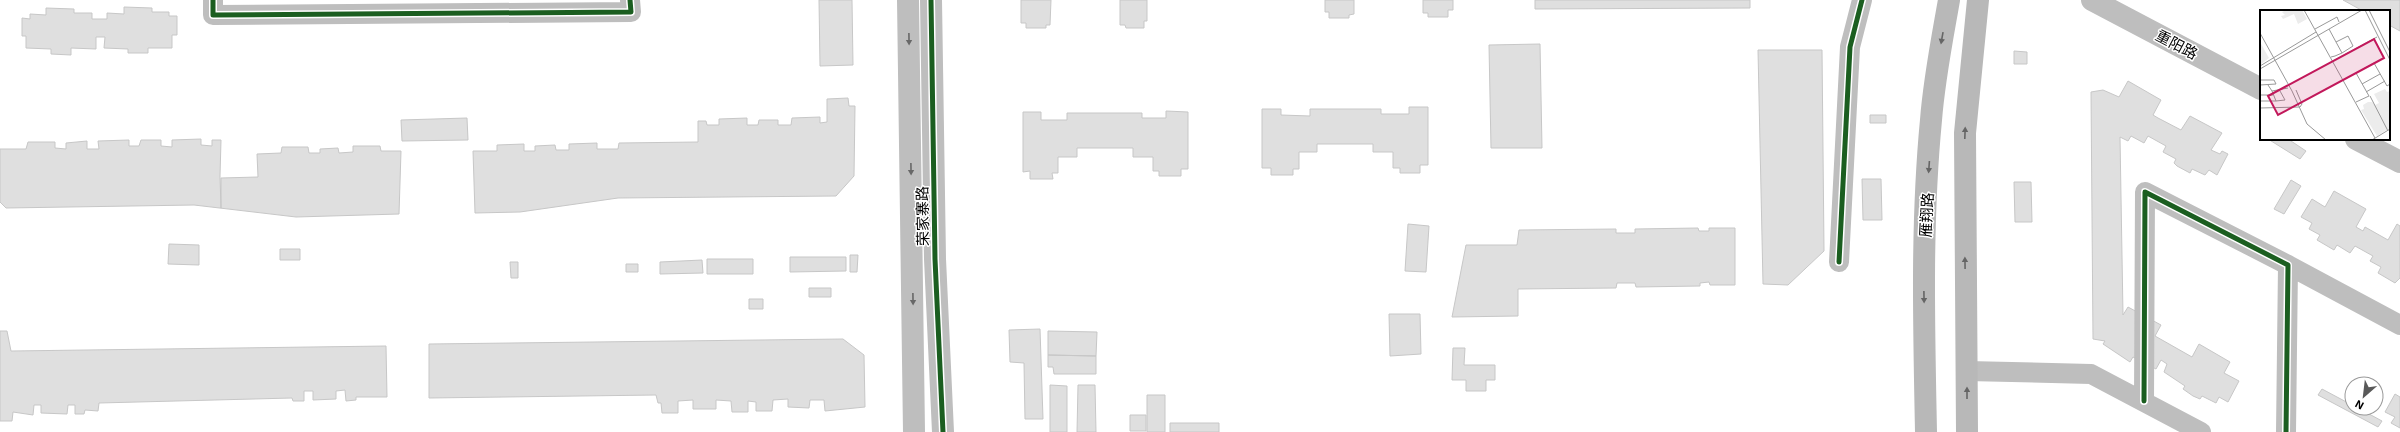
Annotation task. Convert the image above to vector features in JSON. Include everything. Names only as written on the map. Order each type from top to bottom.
[{"type":"main road","name":"雁翔路","points":[[1926,432],[1924,286],[1925,215],[1931,120],[1949,0]]},
{"type":"main road","points":[[1967,432],[1964,133],[1978,0]]},
{"type":"street","points":[[213,0],[213,15],[630,12],[630,0]]},
{"type":"street","name":"荣家寨路","points":[[908,0],[914,432]]},
{"type":"street","name":"荣家寨路","points":[[931,0],[935,259],[943,432]]},
{"type":"street","points":[[1839,262],[1850,47],[1862,0]]},
{"type":"street","name":"重阳路","points":[[2092,0],[2260,88]]},
{"type":"street","points":[[2358,140],[2400,162]]},
{"type":"street","points":[[2144,402],[2145,192],[2288,265],[2400,325]]},
{"type":"street","points":[[2286,432],[2288,265]]},
{"type":"street","points":[[1967,372],[2091,374],[2202,432]]},
{"type":"building","points":[[819,0],[852,0],[853,65],[820,66]]},
{"type":"building","points":[[1021,0],[1051,0],[1050,25],[1046,25],[1046,28],[1026,28],[1026,23],[1021,23]]},
{"type":"building","points":[[1120,0],[1147,0],[1147,21],[1144,21],[1144,28],[1126,28],[1125,25],[1120,25]]},
{"type":"building","points":[[1325,0],[1354,0],[1354,14],[1349,15],[1349,18],[1329,18],[1329,12],[1325,12]]},
{"type":"building","points":[[1423,0],[1453,0],[1453,10],[1448,10],[1448,17],[1428,17],[1428,13],[1423,13]]},
{"type":"building","points":[[1535,0],[1750,0],[1750,8],[1535,9]]},
{"type":"building","points":[[2343,0],[2400,0],[2400,31],[2390,26],[2390,10],[2361,10]]},
{"type":"building","points":[[124,7],[152,8],[152,12],[169,12],[169,16],[177,16],[177,35],[172,35],[172,48],[148,48],[148,53],[128,53],[128,49],[104,48],[105,37],[96,37],[96,49],[71,48],[71,55],[51,54],[51,49],[26,48],[26,36],[22,36],[22,18],[30,19],[30,14],[46,15],[46,8],[74,9],[74,13],[92,13],[92,19],[107,19],[107,13],[124,14]]},
{"type":"building","points":[[1540,44],[1542,148],[1491,148],[1489,45]]},
{"type":"building","points":[[1758,50],[1822,50],[1824,251],[1788,285],[1763,284]]},
{"type":"building","points":[[2014,51],[2027,52],[2027,64],[2014,64]]},
{"type":"building","points":[[2128,81],[2161,100],[2153,115],[2158,118],[2181,130],[2190,116],[2222,133],[2211,150],[2220,154],[2222,151],[2228,154],[2217,175],[2209,170],[2205,175],[2192,169],[2190,173],[2174,163],[2176,159],[2163,152],[2166,146],[2148,136],[2144,143],[2131,136],[2128,141],[2120,137],[2123,315],[2128,307],[2161,325],[2155,336],[2192,357],[2199,344],[2230,362],[2224,373],[2239,381],[2228,402],[2219,397],[2216,403],[2202,396],[2200,399],[2193,396],[2183,389],[2185,386],[2164,372],[2167,364],[2161,360],[2156,369],[2133,357],[2130,362],[2103,344],[2105,341],[2093,339],[2091,92],[2103,90],[2119,97]]},
{"type":"building","points":[[848,98],[849,106],[855,106],[854,176],[836,196],[618,198],[520,212],[475,213],[473,151],[497,151],[497,145],[524,144],[524,151],[535,151],[535,146],[555,145],[556,150],[569,150],[569,144],[597,143],[597,149],[618,149],[619,143],[698,142],[698,121],[706,121],[707,125],[719,125],[719,119],[747,118],[747,125],[758,125],[759,120],[778,120],[778,125],[791,125],[792,118],[820,117],[820,123],[827,122],[827,99]]},
{"type":"building","points":[[1409,107],[1428,107],[1428,165],[1420,165],[1420,173],[1400,173],[1400,168],[1393,168],[1393,152],[1373,152],[1373,144],[1317,144],[1317,152],[1299,152],[1299,169],[1293,169],[1293,175],[1271,175],[1271,168],[1262,168],[1262,109],[1281,109],[1281,115],[1310,116],[1310,109],[1381,109],[1381,114],[1409,114]]},
{"type":"building","points":[[1166,111],[1188,112],[1188,169],[1181,169],[1181,176],[1159,176],[1159,171],[1153,171],[1153,157],[1133,157],[1133,148],[1077,148],[1077,157],[1058,157],[1058,173],[1052,173],[1053,179],[1030,179],[1030,171],[1023,172],[1023,112],[1041,112],[1041,120],[1067,120],[1067,113],[1142,113],[1142,118],[1166,118]]},
{"type":"building","points":[[1870,115],[1886,115],[1886,123],[1870,123]]},
{"type":"building","points":[[467,118],[468,140],[402,141],[401,120]]},
{"type":"building","points":[[201,139],[201,145],[212,146],[212,140],[221,140],[220,176],[221,208],[221,178],[258,177],[257,154],[281,153],[282,147],[308,147],[309,153],[320,153],[320,149],[338,148],[339,153],[353,152],[353,146],[380,146],[381,151],[401,151],[399,214],[296,217],[194,205],[6,208],[0,202],[0,149],[26,149],[28,142],[55,142],[55,148],[66,149],[66,143],[87,141],[87,149],[99,149],[98,141],[129,140],[129,146],[139,146],[141,140],[161,140],[161,146],[172,147],[172,140]]},
{"type":"building","points":[[2270,140],[2290,140],[2306,151],[2300,159]]},
{"type":"building","points":[[1862,179],[1881,179],[1882,220],[1863,220]]},
{"type":"building","points":[[2291,180],[2301,186],[2284,214],[2274,209]]},
{"type":"building","points":[[2014,182],[2031,182],[2032,222],[2015,222]]},
{"type":"building","points":[[2334,191],[2366,209],[2356,227],[2363,231],[2365,227],[2388,240],[2397,224],[2400,226],[2400,278],[2395,283],[2378,273],[2381,267],[2370,261],[2373,256],[2355,246],[2350,253],[2337,245],[2334,250],[2317,240],[2320,235],[2309,229],[2312,223],[2301,217],[2312,199],[2325,207]]},
{"type":"building","points":[[1408,224],[1429,226],[1426,272],[1405,271]]},
{"type":"building","points":[[1698,228],[1699,231],[1709,231],[1709,228],[1735,228],[1735,285],[1710,285],[1709,282],[1700,283],[1700,286],[1636,287],[1635,283],[1617,283],[1616,288],[1518,289],[1518,316],[1452,317],[1466,245],[1517,245],[1519,230],[1616,229],[1616,233],[1635,233],[1635,229]]},
{"type":"building","points":[[169,244],[199,245],[199,265],[168,264]]},
{"type":"building","points":[[280,249],[300,249],[300,260],[280,260]]},
{"type":"building","points":[[850,255],[858,255],[857,272],[850,272]]},
{"type":"building","points":[[790,257],[846,257],[846,271],[790,272]]},
{"type":"building","points":[[707,259],[753,259],[753,274],[707,274]]},
{"type":"building","points":[[702,260],[703,273],[660,274],[660,262]]},
{"type":"building","points":[[510,262],[518,262],[518,278],[511,278]]},
{"type":"building","points":[[626,264],[638,264],[638,272],[626,272]]},
{"type":"building","points":[[809,288],[831,288],[831,297],[809,297]]},
{"type":"building","points":[[749,299],[763,299],[763,309],[749,309]]},
{"type":"building","points":[[1389,314],[1420,314],[1421,354],[1390,356]]},
{"type":"building","points":[[1040,329],[1043,419],[1025,419],[1024,363],[1010,362],[1009,330]]},
{"type":"building","points":[[0,331],[7,331],[11,351],[386,346],[387,397],[356,397],[356,400],[346,401],[345,390],[336,391],[336,399],[313,400],[313,391],[304,391],[304,401],[293,401],[292,398],[99,403],[98,411],[85,410],[84,414],[75,414],[75,405],[68,405],[67,414],[41,413],[41,405],[34,405],[33,415],[13,412],[12,421],[0,421]]},
{"type":"building","points":[[1048,331],[1097,332],[1096,356],[1048,355]]},
{"type":"building","points":[[843,339],[864,355],[865,407],[825,411],[824,400],[810,400],[809,408],[788,407],[788,399],[773,400],[772,411],[756,411],[756,402],[748,401],[748,412],[732,412],[731,401],[716,400],[716,409],[693,409],[693,400],[678,401],[678,413],[662,413],[661,403],[658,403],[656,395],[429,398],[429,344]]},
{"type":"building","points":[[1453,348],[1465,348],[1464,365],[1495,365],[1495,380],[1486,380],[1486,391],[1466,391],[1466,380],[1452,380]]},
{"type":"building","points":[[1048,355],[1096,356],[1096,374],[1054,374],[1053,367],[1048,367]]},
{"type":"building","points":[[1050,385],[1067,386],[1067,432],[1050,432]]},
{"type":"building","points":[[1078,385],[1095,385],[1096,432],[1077,432]]},
{"type":"building","points":[[2322,389],[2344,401],[2344,409],[2318,395]]},
{"type":"building","points":[[2395,394],[2400,397],[2400,428],[2391,423],[2395,417],[2385,412]]},
{"type":"building","points":[[1147,395],[1165,395],[1165,432],[1147,432]]},
{"type":"building","points":[[1130,415],[1146,415],[1146,431],[1130,431]]},
{"type":"building","points":[[2357,416],[2373,416],[2382,421],[2378,427]]},
{"type":"building","points":[[1170,423],[1219,423],[1219,432],[1170,432]]},
{"type":"cycle path","points":[[213,0],[213,15],[631,12],[630,0]]},
{"type":"cycle path","points":[[931,0],[935,259],[943,432]]},
{"type":"cycle path","points":[[1839,262],[1850,47],[1862,0]]},
{"type":"cycle path","points":[[2144,401],[2145,192],[2288,265],[2286,432]]}]
